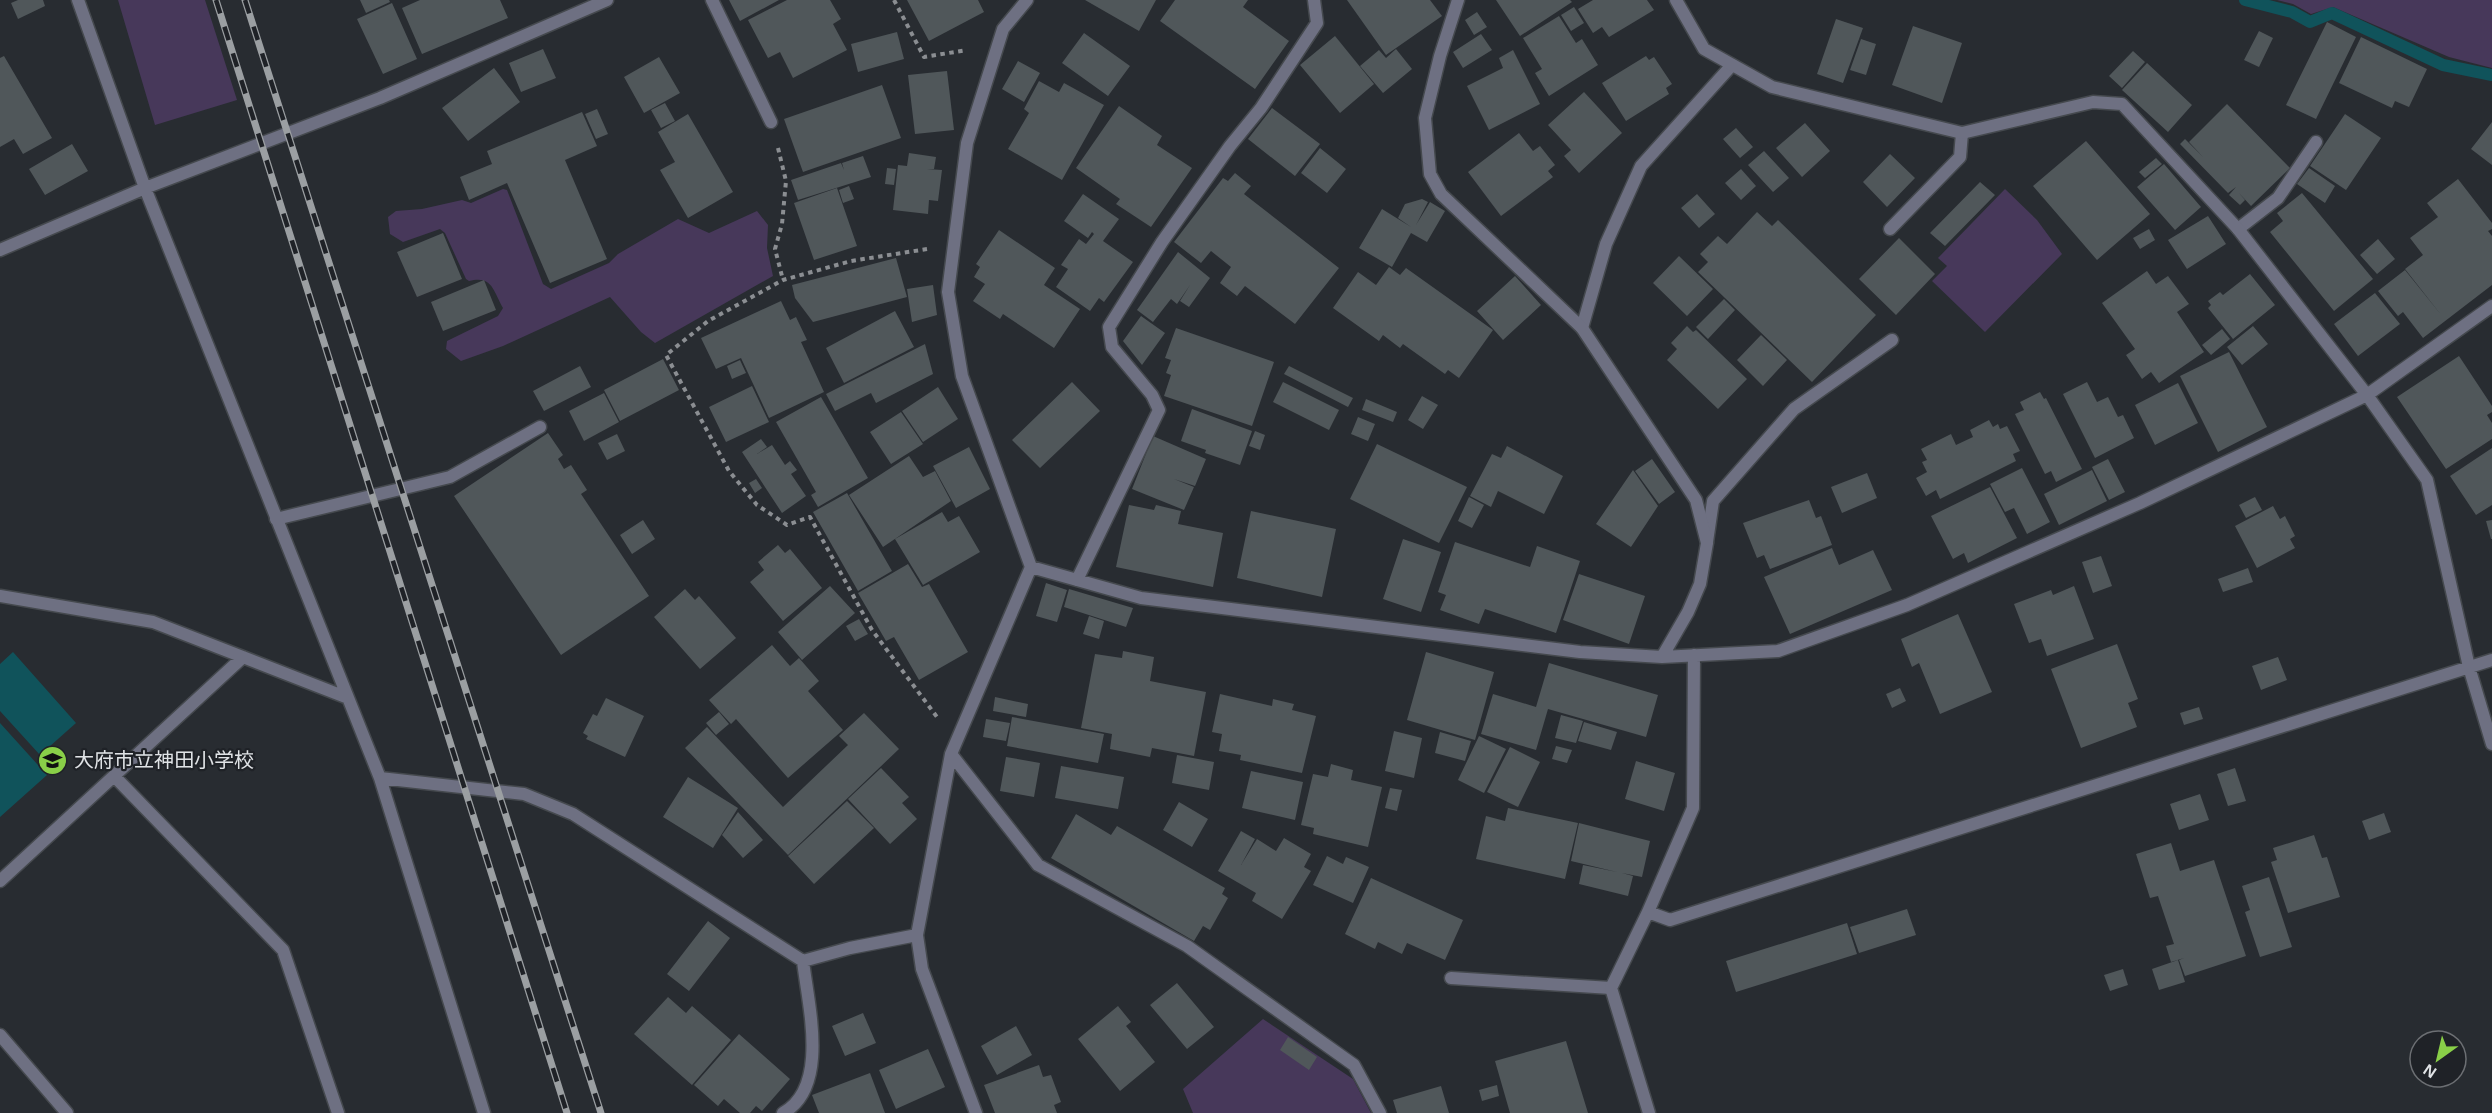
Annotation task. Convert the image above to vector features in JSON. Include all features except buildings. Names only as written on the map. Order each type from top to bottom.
[{"type":"street","points":[[78,0],[144,188],[380,778],[483,1113]]},
{"type":"street","points":[[0,250],[144,188],[380,98],[608,0]]},
{"type":"street","points":[[712,0],[771,122]]},
{"type":"street","points":[[976,1113],[922,969],[917,935],[953,748],[1031,567],[962,376],[948,292],[967,143],[1003,29],[1027,0]]},
{"type":"street","points":[[1077,580],[1159,410],[1152,395],[1112,347],[1109,327],[1162,242],[1230,146],[1261,108],[1317,23],[1314,0]]},
{"type":"street","points":[[1458,0],[1440,56],[1425,118],[1430,174],[1441,194],[1582,327],[1696,500],[1707,543]]},
{"type":"street","points":[[1676,0],[1704,49],[1772,87],[1962,132],[2093,102],[2122,104],[2238,229],[2367,395],[2427,480],[2469,668],[2492,744]]},
{"type":"street","points":[[1582,327],[1606,244],[1641,166],[1732,65]]},
{"type":"street","points":[[1890,229],[1960,157],[1962,132]]},
{"type":"street","points":[[2238,229],[2278,198],[2316,142]]},
{"type":"street","points":[[1031,567],[1142,598],[1580,652],[1662,657],[1778,651],[1907,605],[2140,503],[2367,395],[2492,306]]},
{"type":"street","points":[[1662,657],[1688,612],[1700,584],[1713,501],[1794,409],[1892,340]]},
{"type":"street","points":[[276,519],[450,477],[540,427]]},
{"type":"street","points":[[0,596],[153,622],[348,698]]},
{"type":"street","points":[[1649,1113],[1611,988],[1648,912],[1693,808],[1694,655]]},
{"type":"street","points":[[0,881],[243,657]]},
{"type":"street","points":[[1648,912],[1670,920],[2492,660]]},
{"type":"street","points":[[953,748],[1038,865],[1187,946],[1354,1065],[1380,1113]]},
{"type":"street","points":[[114,776],[284,950],[338,1113]]},
{"type":"street","points":[[380,778],[524,794],[573,814],[803,961],[850,948],[917,935]]},
{"type":"street","points":[[783,1113],[791,1108],[809,1084],[813,1044],[803,961]]},
{"type":"street","points":[[1451,978],[1611,988]]},
{"type":"street","points":[[0,1035],[67,1113]]},
{"type":"path","points":[[894,0],[924,57],[998,45]]},
{"type":"path","points":[[771,122],[786,181],[782,224],[775,249],[783,280]]},
{"type":"path","points":[[953,748],[872,630],[810,517],[787,525],[757,505],[729,471],[666,355],[708,321],[783,280],[851,261],[954,245]]},
{"type":"shaded area","points":[[118,0],[205,0],[237,100],[155,125]]},
{"type":"shaded area","points":[[2277,0],[2492,0],[2492,68],[2449,57],[2333,7],[2311,14],[2293,4]]},
{"type":"shaded area","points":[[503,189],[507,190],[543,284],[551,289],[609,263],[618,254],[678,219],[709,233],[757,211],[768,225],[767,248],[773,276],[655,343],[641,332],[610,297],[503,346],[461,361],[446,349],[447,341],[498,316],[503,308],[497,295],[487,282],[466,279],[445,233],[440,229],[403,242],[390,234],[388,217],[396,211],[422,209],[462,200],[471,203]]},
{"type":"shaded area","points":[[2005,189],[2037,220],[2062,254],[1985,332],[1932,281],[1947,266],[1938,258]]},
{"type":"shaded area","points":[[1263,1019],[1353,1079],[1371,1113],[1193,1113],[1183,1089]]},
{"type":"water","points":[[13,652],[76,723],[40,755],[0,711],[0,664]]},
{"type":"water","points":[[0,723],[47,775],[0,817]]},
{"type":"waterway","points":[[2245,0],[2292,12],[2310,22],[2332,13],[2443,65],[2492,75]]},
{"type":"railway","points":[[216,0],[567,1113]]},
{"type":"railway","points":[[245,0],[601,1113]]},
{"type":"place","name":"大府市立神田小学校","points":[[53,760]]}]
